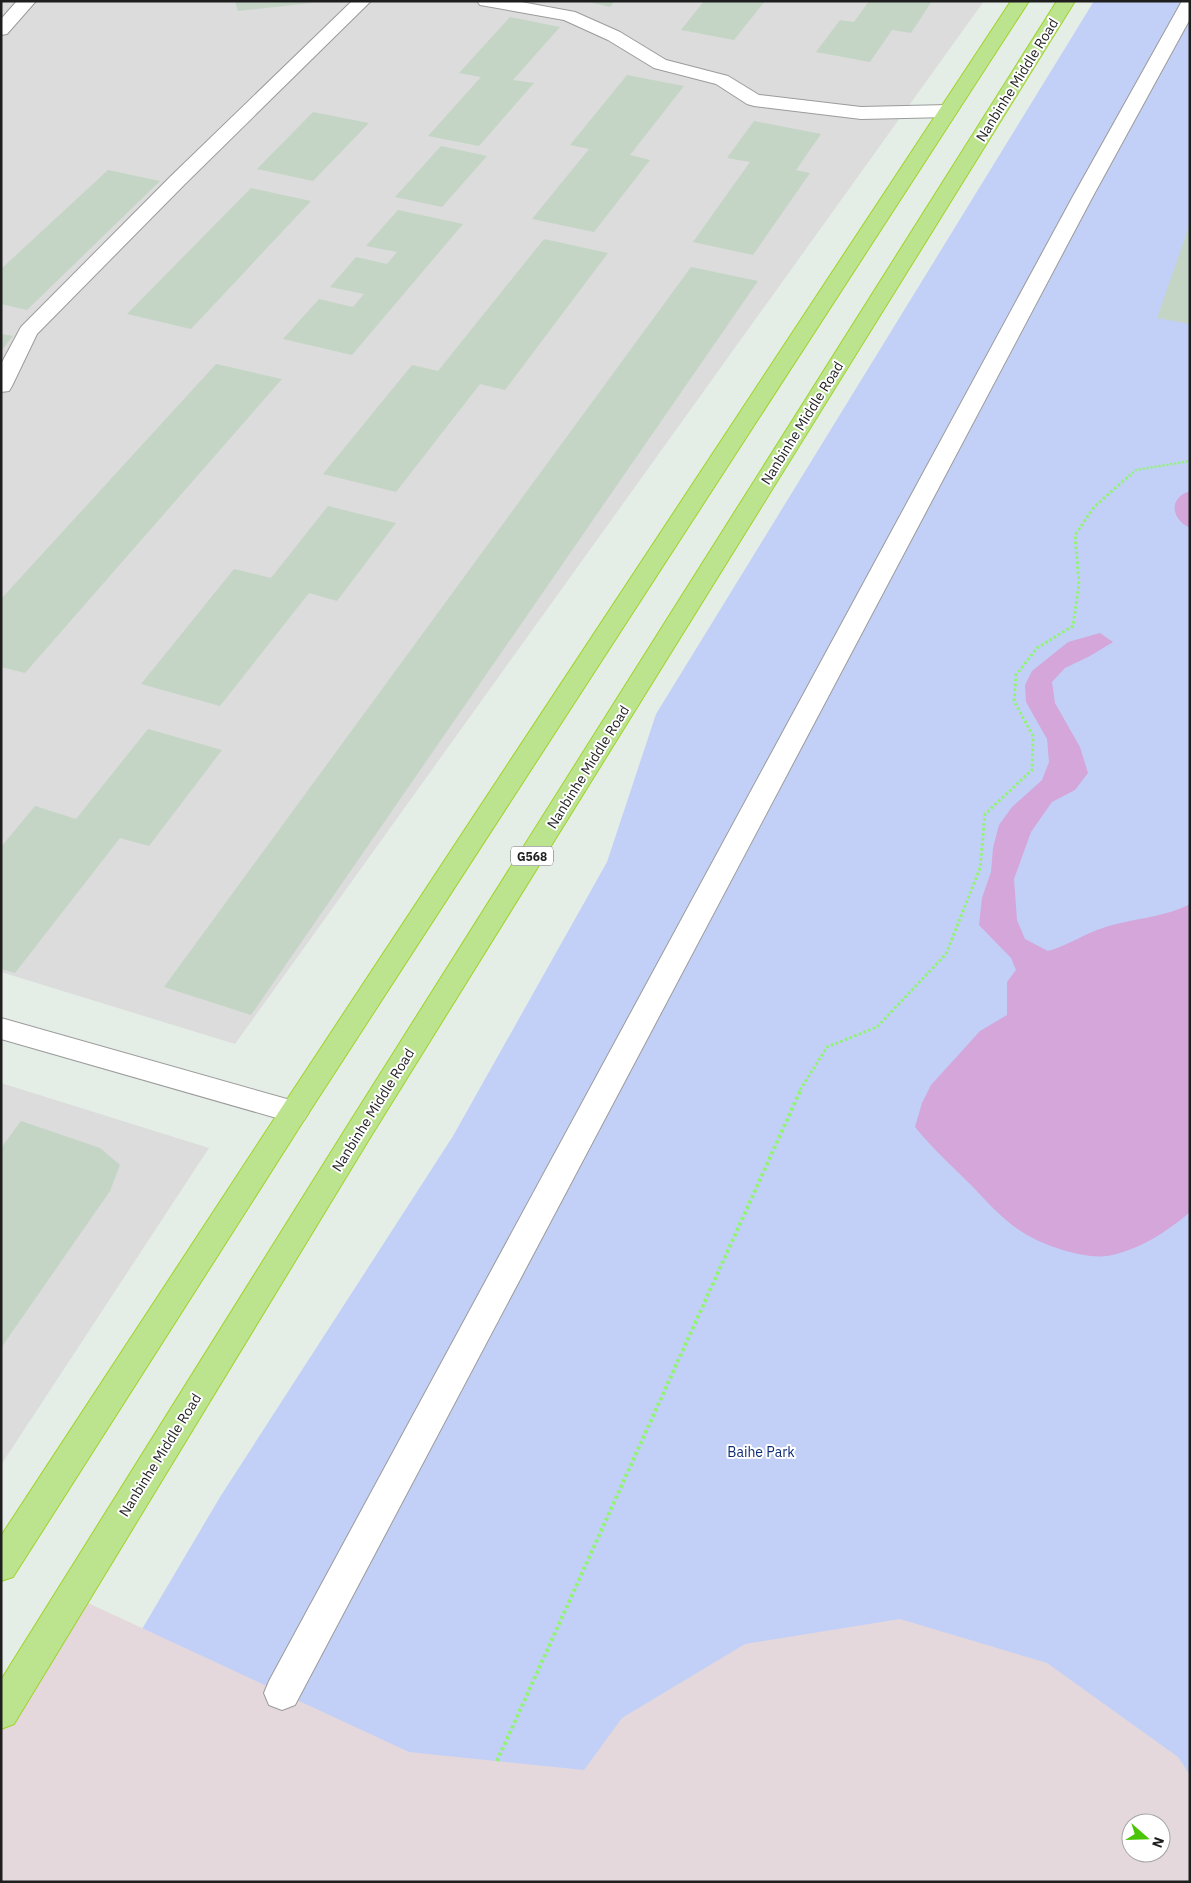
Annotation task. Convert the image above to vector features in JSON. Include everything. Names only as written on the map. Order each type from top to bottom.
[{"type":"highway","points":[[1,1566],[294,1112],[1020,1]]},
{"type":"highway","name":"Nanbinhe Middle Road","points":[[1,1712],[358,1133],[1066,1]]},
{"type":"street","points":[[1,30],[26,1]]},
{"type":"street","points":[[1,386],[28,331],[178,180],[362,1]]},
{"type":"street","points":[[486,1],[569,16],[614,36],[660,64],[722,80],[754,100],[861,113],[948,111]]},
{"type":"street","points":[[282,1693],[1082,198],[1190,3]]},
{"type":"street","points":[[1,1028],[294,1112]]},
{"type":"path","points":[[497,1761],[800,1090],[827,1048],[877,1027],[946,954],[980,868],[985,814],[1032,770],[1033,736],[1014,701],[1016,675],[1037,648],[1073,626],[1079,584],[1075,535],[1094,507],[1136,470],[1190,461]]},
{"type":"shaded area","points":[[1,1],[984,1],[235,1044],[1,972]]},
{"type":"shaded area","points":[[1190,491],[1190,528],[1176,514],[1175,503],[1183,494]]},
{"type":"shaded area","points":[[1100,633],[1113,642],[1065,668],[1052,682],[1055,703],[1080,747],[1088,773],[1075,790],[1052,802],[1031,832],[1014,879],[1017,920],[1025,939],[1048,951],[1109,926],[1168,913],[1190,904],[1190,1212],[1172,1227],[1151,1240],[1129,1250],[1107,1256],[1087,1256],[1055,1247],[1019,1230],[1005,1219],[915,1127],[922,1103],[931,1085],[980,1031],[1007,1015],[1007,982],[1016,970],[1011,958],[979,925],[982,898],[991,872],[993,848],[999,825],[1012,807],[1042,780],[1049,762],[1047,739],[1026,702],[1025,685],[1032,671],[1068,642]]},
{"type":"shaded area","points":[[1,1083],[209,1148],[1,1465]]},
{"type":"shaded area","points":[[73,1596],[409,1752],[584,1770],[622,1718],[745,1644],[900,1619],[1047,1663],[1178,1757],[1190,1775],[1190,1882],[1,1882],[1,1712]]},
{"type":"green space","name":"Baihe Park","points":[[1094,1],[1190,1],[1190,1882],[1,1882],[1,1868],[220,1497],[453,1136],[607,862],[656,714]]},
{"type":"building","points":[[235,1],[311,1],[311,3],[238,11]]},
{"type":"building","points":[[585,1],[615,1],[610,7]]},
{"type":"building","points":[[704,1],[765,1],[734,40],[681,30]]},
{"type":"building","points":[[869,1],[932,1],[911,33],[892,30],[870,62],[816,52],[840,20],[854,22]]},
{"type":"building","points":[[510,17],[560,27],[513,80],[534,83],[479,146],[428,136],[481,77],[459,73]]},
{"type":"building","points":[[627,75],[684,86],[630,155],[650,160],[594,232],[532,219],[589,149],[570,145]]},
{"type":"building","points":[[313,112],[369,123],[313,181],[257,169]]},
{"type":"building","points":[[754,121],[821,134],[796,170],[810,173],[753,255],[693,242],[750,162],[727,158]]},
{"type":"building","points":[[441,146],[487,156],[442,207],[395,197]]},
{"type":"building","points":[[108,170],[160,181],[27,310],[1,304],[1,269]]},
{"type":"building","points":[[251,188],[311,201],[191,329],[127,314]]},
{"type":"building","points":[[398,210],[463,224],[352,355],[283,339],[319,299],[353,307],[364,294],[330,287],[356,257],[387,264],[397,252],[366,246]]},
{"type":"building","points":[[1190,226],[1190,324],[1157,318]]},
{"type":"building","points":[[544,239],[608,253],[505,390],[480,384],[396,492],[323,474],[412,365],[438,371]]},
{"type":"building","points":[[691,267],[758,281],[251,1015],[164,987]]},
{"type":"building","points":[[1,334],[13,336],[1,351]]},
{"type":"building","points":[[216,364],[282,379],[25,673],[1,667],[1,599]]},
{"type":"building","points":[[328,506],[396,523],[337,601],[309,593],[220,706],[141,684],[234,569],[271,578]]},
{"type":"building","points":[[148,729],[222,750],[149,846],[120,838],[15,973],[1,969],[1,847],[35,806],[76,819]]},
{"type":"building","points":[[21,1121],[100,1148],[120,1165],[110,1191],[1,1348],[1,1148]]}]
